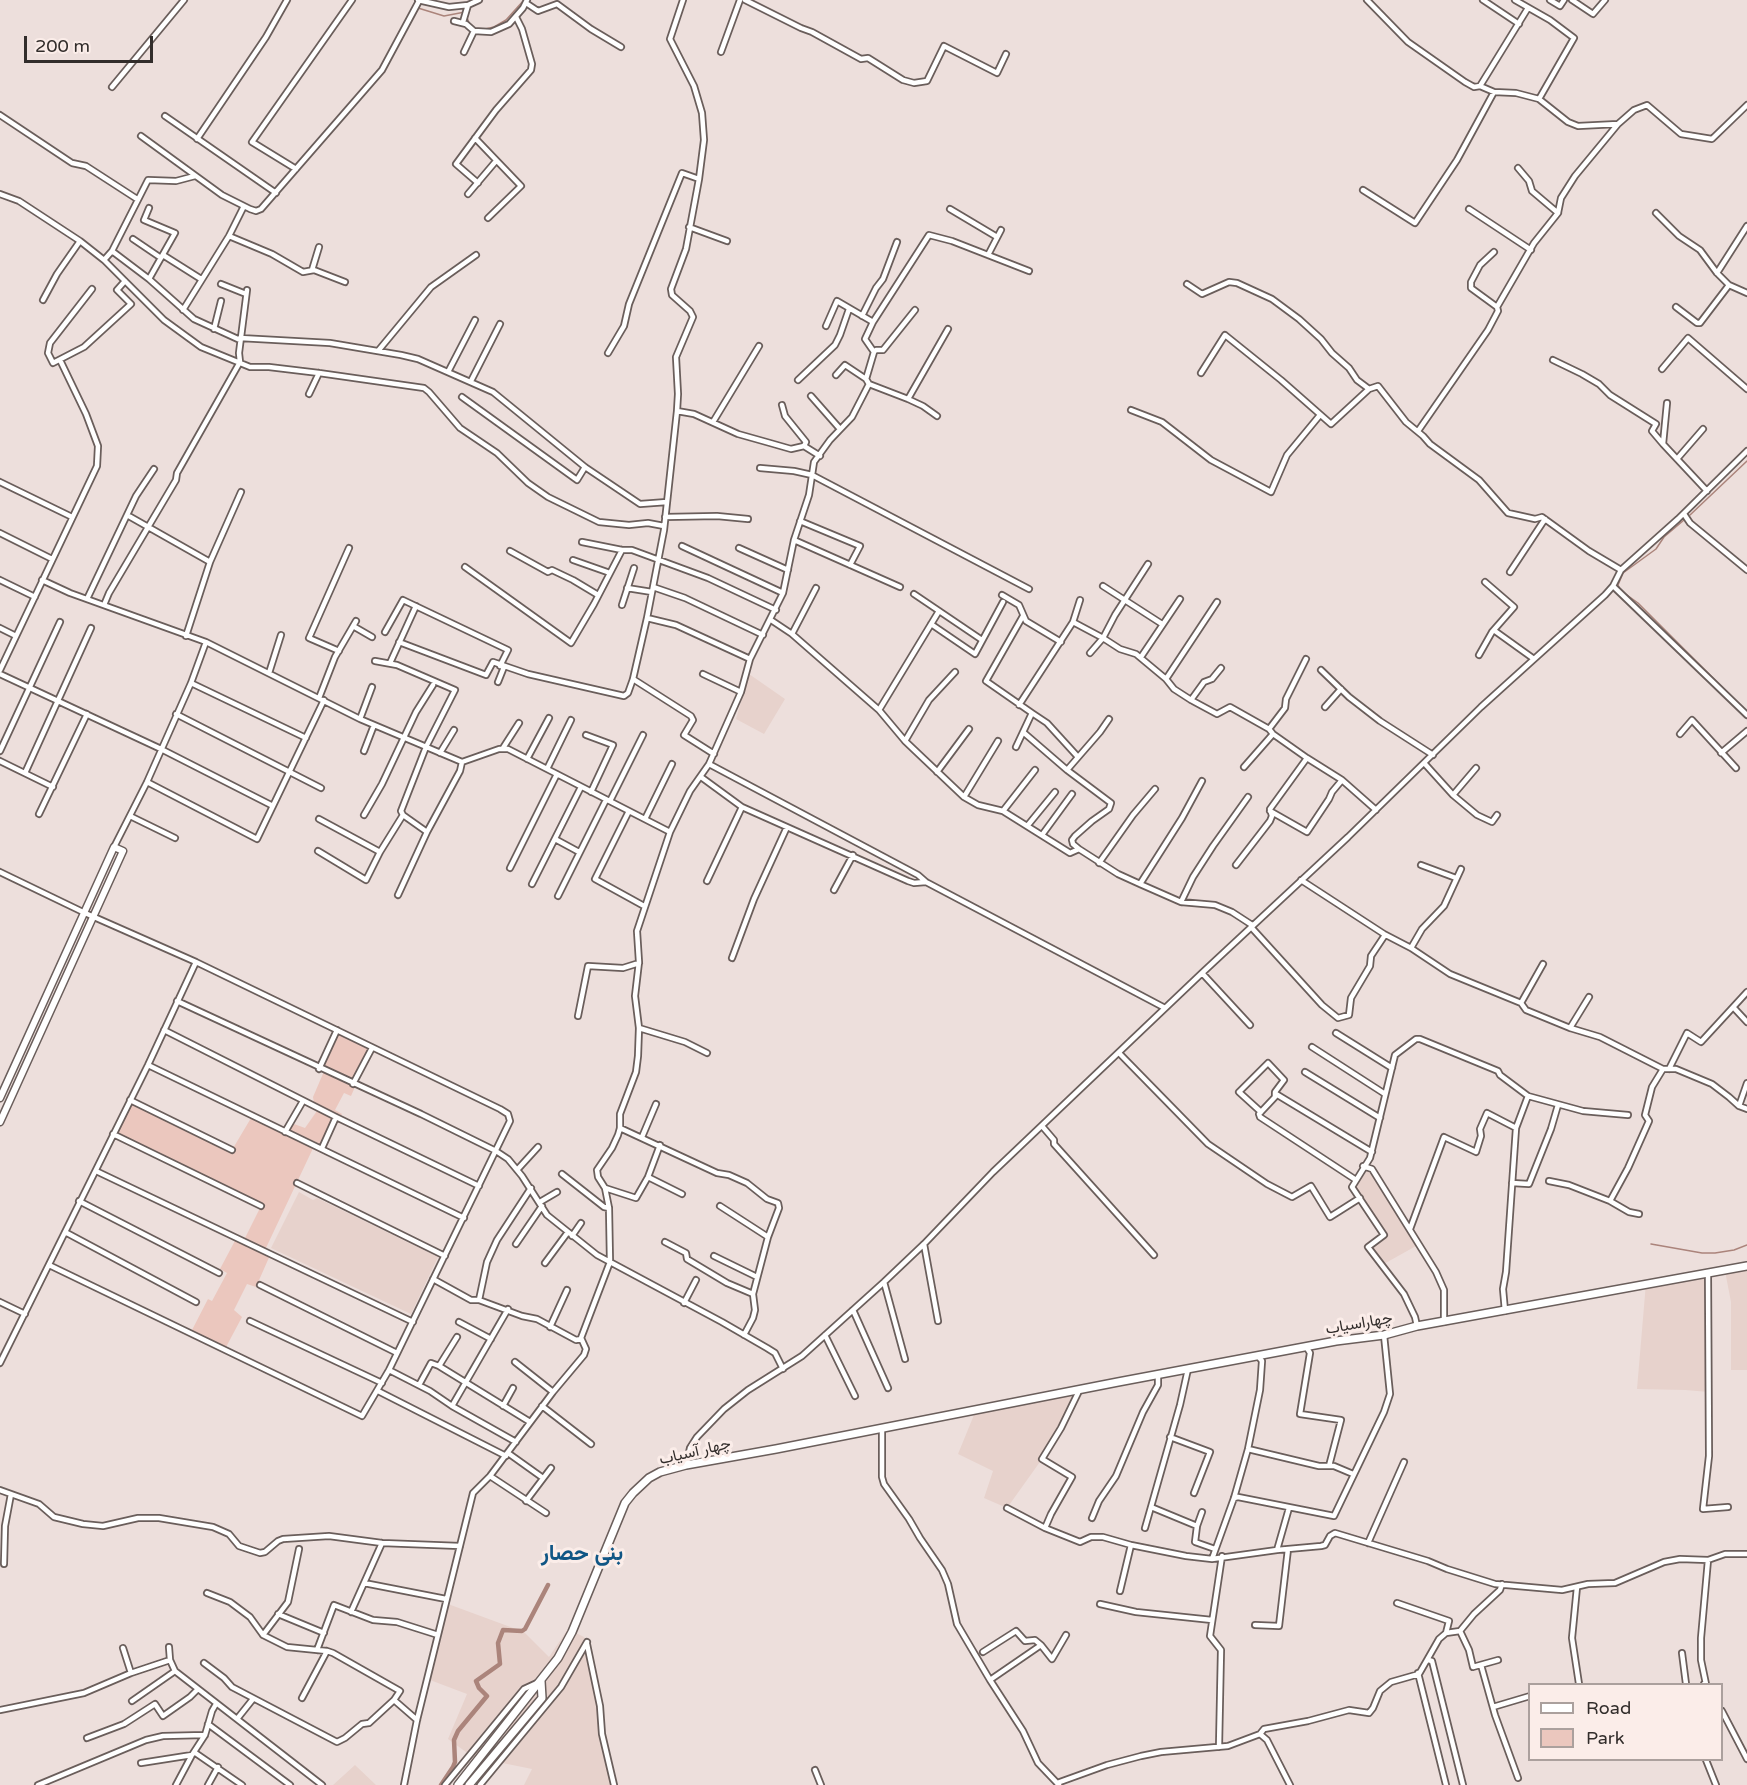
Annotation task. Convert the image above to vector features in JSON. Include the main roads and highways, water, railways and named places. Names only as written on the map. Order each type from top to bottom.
[{"type":"highway","name":"چهاراسیاب","points":[[976,1410],[1158,1374],[1336,1341],[1384,1335],[1417,1326],[1747,1266]]},
{"type":"highway","name":"چهار آسیاب","points":[[458,1785],[558,1658],[572,1632],[625,1503],[649,1478],[660,1472],[686,1465],[976,1410]]},
{"type":"highway","points":[[469,1785],[542,1698],[541,1681]]},
{"type":"highway","points":[[542,1698],[549,1703]]},
{"type":"main road","points":[[0,1122],[8,1105],[94,916],[123,851],[114,847],[4,1090],[0,1100],[8,1105]]},
{"type":"main road","points":[[4,1090],[13,1094]]},
{"type":"waterway","points":[[485,29],[506,20],[524,0]]},
{"type":"waterway","points":[[418,8],[444,16],[465,12],[469,23]]},
{"type":"waterway","points":[[1690,515],[1747,461]]},
{"type":"waterway","points":[[1684,520],[1664,537],[1656,549],[1623,573],[1618,585],[1620,590],[1638,603],[1747,712]]},
{"type":"waterway","points":[[1651,1244],[1702,1253],[1734,1250],[1747,1245]]},
{"type":"waterway","points":[[441,1785],[455,1762],[454,1740],[458,1731],[487,1696],[476,1681],[500,1664],[498,1643],[503,1630],[522,1631],[525,1629],[548,1585]]},
{"type":"district","name":"بنی حصار","points":[[582,1554]]}]
